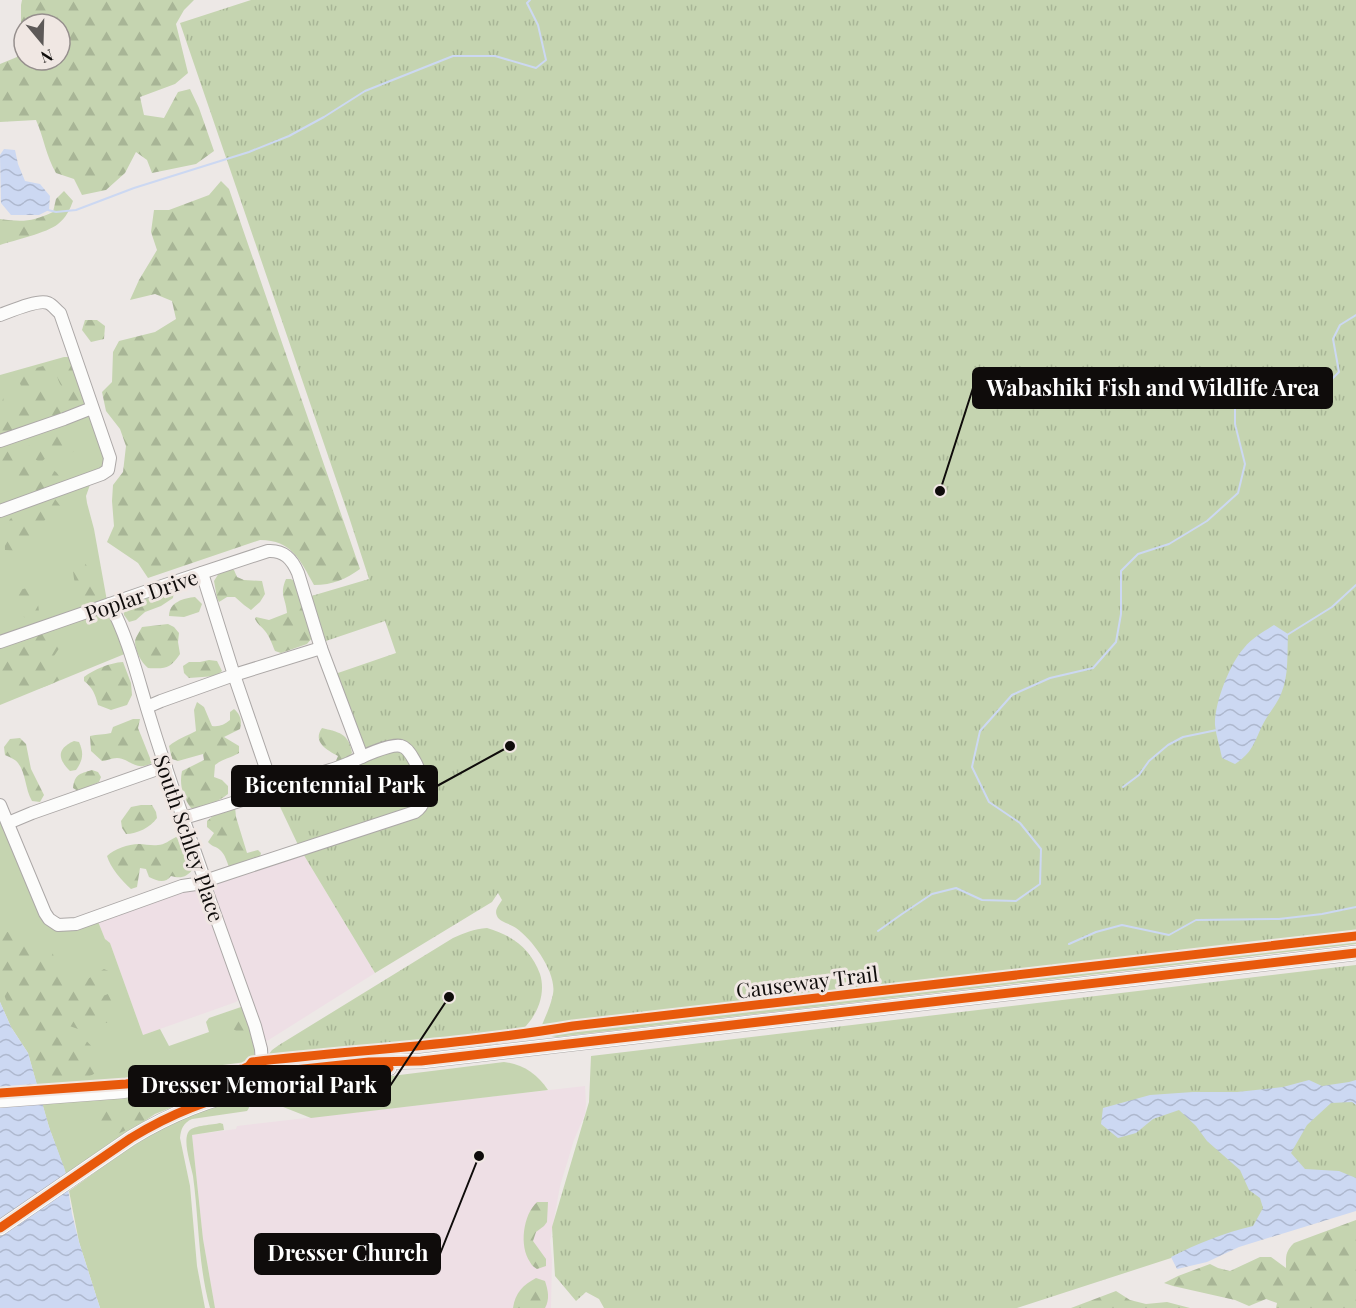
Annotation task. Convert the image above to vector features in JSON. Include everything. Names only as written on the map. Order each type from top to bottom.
[{"type":"main road","points":[[0,1100],[370,1073],[421,1061],[1356,953]]},
{"type":"main road","points":[[0,1228],[131,1138],[154,1125],[188,1109],[263,1080]]},
{"type":"street","points":[[0,315],[38,302],[50,304],[60,313],[110,458],[108,470],[95,478],[0,510]]},
{"type":"street","points":[[0,441],[64,420],[92,408]]},
{"type":"street","name":"Poplar Drive","points":[[0,642],[268,551],[276,551],[282,553],[293,563],[298,573],[321,648]]},
{"type":"street","points":[[202,573],[272,789]]},
{"type":"street","name":"South Schley Place","points":[[111,604],[121,626],[166,766],[255,1026],[260,1042],[263,1080]]},
{"type":"street","points":[[147,707],[234,675],[321,648],[362,757]]},
{"type":"street","points":[[0,805],[45,914],[53,923],[66,926],[182,886],[205,881],[415,812],[424,802],[424,784],[408,750],[401,746],[392,746],[337,768],[184,818]]},
{"type":"street","points":[[8,824],[32,813],[166,766]]},
{"type":"shaded area","points":[[302,852],[375,973],[267,1041],[264,1039],[213,891],[220,880]]},
{"type":"shaded area","points":[[190,889],[197,890],[203,895],[240,998],[236,1002],[143,1035],[110,943],[105,939],[97,919]]},
{"type":"shaded area","points":[[585,1086],[585,1114],[574,1140],[560,1186],[550,1241],[551,1308],[215,1308],[203,1239],[192,1135],[236,1129],[237,1126]]},
{"type":"green space","points":[[22,0],[194,0],[184,10],[176,24],[188,73],[175,84],[140,97],[144,115],[164,118],[178,92],[190,89],[214,151],[196,164],[152,173],[147,160],[136,152],[125,173],[106,190],[82,195],[74,179],[56,173],[36,120],[0,122],[0,64],[12,59],[12,72],[72,72],[72,12],[21,12]]},
{"type":"green space","points":[[251,0],[1356,0],[1356,934],[543,1028],[542,1025],[553,994],[548,967],[523,933],[498,918],[496,910],[502,900],[498,893],[492,902],[375,973],[302,852],[424,807],[409,748],[363,754],[335,674],[396,653],[385,621],[323,642],[308,597],[369,579],[180,23]]},
{"type":"green space","points":[[221,181],[229,189],[360,569],[333,583],[314,585],[294,553],[271,541],[260,540],[148,578],[138,563],[107,542],[114,526],[113,485],[123,472],[126,446],[120,429],[106,411],[102,392],[112,382],[113,352],[119,341],[155,332],[176,319],[172,301],[155,294],[130,300],[157,250],[151,232],[154,210],[169,210],[209,195]]},
{"type":"green space","points":[[64,191],[73,201],[58,224],[39,233],[0,245],[0,219],[27,220],[53,212],[56,199]]},
{"type":"green space","points":[[85,320],[97,320],[105,326],[104,339],[91,342],[82,330]]},
{"type":"green space","points":[[64,357],[72,359],[86,404],[0,439],[0,375]]},
{"type":"green space","points":[[62,360],[69,363],[74,372],[83,399],[80,406],[0,435],[0,389],[2,389],[7,411],[15,412],[23,393],[16,374],[50,365],[53,368],[47,385],[51,392],[60,391],[62,387],[57,374]]},
{"type":"green space","points":[[86,413],[93,419],[107,468],[0,508],[0,444]]},
{"type":"green space","points":[[54,429],[65,429],[61,438],[77,449],[72,453],[50,455],[41,463],[30,452],[30,442],[40,434]]},
{"type":"green space","points":[[15,444],[28,466],[55,471],[61,481],[18,499],[17,492],[21,482],[15,478],[0,479],[0,448]]},
{"type":"green space","points":[[91,482],[86,496],[107,601],[0,639],[0,513]]},
{"type":"green space","points":[[48,499],[55,499],[64,511],[46,519],[17,551],[5,550],[5,530],[11,518],[16,513]]},
{"type":"green space","points":[[74,558],[83,559],[96,585],[98,601],[91,605],[82,600],[77,591],[73,574]]},
{"type":"green space","points":[[228,569],[234,570],[237,577],[244,580],[262,581],[265,594],[251,610],[235,597],[227,597],[219,602],[214,581],[219,573]]},
{"type":"green space","points":[[286,579],[296,582],[312,638],[307,644],[281,653],[275,651],[265,631],[255,619],[256,617],[269,620],[287,613],[283,593]]},
{"type":"green space","points":[[170,587],[174,591],[173,598],[129,622],[124,615],[123,608],[129,603]]},
{"type":"green space","points":[[27,588],[38,604],[39,617],[35,621],[21,616],[17,601],[19,590]]},
{"type":"green space","points":[[195,597],[202,604],[199,612],[184,617],[169,616],[174,604]]},
{"type":"green space","points":[[105,611],[110,614],[127,653],[0,705],[0,644]]},
{"type":"green space","points":[[168,624],[179,633],[180,654],[167,667],[148,668],[137,652],[136,637],[142,627]]},
{"type":"green space","points":[[48,634],[57,638],[60,647],[48,665],[48,670],[54,672],[61,670],[66,674],[50,684],[17,694],[12,672],[0,672],[0,649],[38,635]]},
{"type":"green space","points":[[217,661],[222,671],[216,676],[189,678],[184,673],[183,666],[189,662]]},
{"type":"green space","points":[[123,662],[131,683],[132,695],[127,705],[111,710],[98,705],[84,677],[102,667]]},
{"type":"green space","points":[[197,702],[204,707],[212,726],[228,722],[230,712],[234,709],[240,716],[241,723],[240,729],[224,737],[239,746],[239,753],[215,765],[214,777],[222,780],[228,786],[228,794],[210,804],[191,808],[182,791],[182,771],[204,760],[203,754],[178,761],[172,759],[169,746],[196,731],[194,710]]},
{"type":"green space","points":[[133,719],[140,719],[138,728],[152,763],[137,766],[117,758],[102,761],[91,751],[90,736],[111,733],[113,727]]},
{"type":"green space","points":[[322,728],[338,732],[345,737],[351,746],[352,753],[347,758],[335,763],[338,756],[325,748],[320,741],[319,733]]},
{"type":"green space","points":[[20,738],[26,744],[31,769],[44,795],[40,802],[32,801],[21,767],[15,760],[5,755],[4,747],[10,739]]},
{"type":"green space","points":[[74,741],[79,742],[82,756],[76,770],[70,771],[63,762],[61,754],[64,747]]},
{"type":"green space","points":[[392,749],[406,752],[421,783],[419,806],[300,849],[273,792]]},
{"type":"green space","points":[[92,770],[98,772],[101,777],[99,782],[78,791],[73,788],[78,775]]},
{"type":"green space","points":[[152,805],[157,818],[143,829],[126,834],[121,821],[131,807]]},
{"type":"green space","points":[[235,807],[247,853],[258,850],[261,853],[260,857],[229,867],[222,852],[208,842],[214,833],[207,827],[207,821],[214,815]]},
{"type":"green space","points":[[0,811],[46,919],[97,919],[105,939],[110,943],[143,1035],[160,1029],[169,1046],[209,1032],[206,1022],[209,1018],[241,1007],[245,1008],[254,1046],[253,1061],[250,1067],[157,1079],[38,1089],[28,1053],[11,1027],[0,1002]]},
{"type":"green space","points":[[176,837],[180,840],[182,850],[193,864],[193,869],[184,877],[171,876],[164,881],[158,881],[149,877],[146,869],[140,868],[137,887],[131,889],[117,874],[107,856],[126,846],[160,845]]},
{"type":"green space","points":[[487,928],[505,935],[526,950],[536,965],[542,984],[540,1003],[536,1012],[524,1028],[509,1040],[485,1045],[281,1066],[271,1061],[269,1054],[279,1045],[453,938]]},
{"type":"green space","points":[[0,929],[50,945],[55,971],[65,984],[81,983],[104,969],[115,974],[116,983],[107,988],[88,992],[82,1000],[92,1000],[108,994],[115,1009],[110,1022],[78,1029],[61,1023],[53,1031],[58,1038],[78,1034],[87,1041],[93,1048],[100,1068],[96,1072],[85,1078],[70,1081],[50,1082],[41,1078],[23,1026],[6,1000],[0,983]]},
{"type":"green space","points":[[1356,938],[1356,944],[557,1037],[544,1032],[596,1025]]},
{"type":"green space","points":[[1356,965],[1356,1198],[1017,1308],[604,1308],[599,1299],[586,1292],[576,1301],[555,1276],[552,1227],[589,1102],[591,1056]]},
{"type":"green space","points":[[237,1010],[246,1021],[249,1035],[243,1036],[232,1028],[226,1018],[229,1013]]},
{"type":"green space","points":[[504,1062],[529,1071],[548,1090],[311,1118],[272,1101],[274,1093],[279,1090]]},
{"type":"green space","points":[[242,1082],[155,1114],[66,1174],[42,1103]]},
{"type":"green space","points":[[158,1098],[163,1100],[160,1107],[146,1120],[100,1140],[94,1124],[95,1113],[103,1107],[111,1104],[121,1118],[141,1105]]},
{"type":"green space","points":[[243,1099],[249,1101],[247,1111],[192,1119],[185,1124],[180,1135],[190,1186],[197,1266],[205,1308],[100,1308],[79,1242],[69,1191],[128,1149],[165,1127],[184,1118]]},
{"type":"green space","points":[[223,1124],[224,1130],[192,1135],[203,1239],[215,1308],[210,1308],[203,1275],[193,1176],[186,1140],[191,1129]]},
{"type":"green space","points":[[537,1202],[548,1202],[547,1222],[536,1232],[533,1241],[546,1259],[546,1266],[537,1269],[531,1264],[524,1248],[524,1231],[528,1215]]},
{"type":"green space","points":[[1356,1220],[1356,1308],[1276,1308],[1277,1303],[1266,1299],[1249,1306],[1235,1300],[1164,1283],[1210,1264],[1230,1271],[1260,1257],[1271,1257],[1286,1268],[1287,1254],[1294,1243]]},
{"type":"green space","points":[[536,1278],[545,1281],[546,1284],[548,1298],[545,1308],[513,1308],[520,1290]]},
{"type":"green space","points":[[1116,1291],[1130,1300],[1146,1304],[1167,1302],[1190,1308],[1071,1308]]},
{"type":"water","points":[[4,149],[15,150],[25,181],[40,184],[50,196],[49,210],[39,215],[11,215],[1,203],[0,155]]},
{"type":"water","points":[[1274,625],[1288,634],[1284,687],[1252,747],[1235,764],[1222,758],[1217,737],[1215,716],[1220,695],[1228,673],[1239,655],[1258,635]]},
{"type":"water","points":[[0,1002],[11,1027],[28,1053],[49,1127],[65,1170],[79,1242],[100,1308],[0,1308]]},
{"type":"water","points":[[1309,1080],[1322,1086],[1356,1080],[1356,1105],[1352,1102],[1331,1103],[1307,1125],[1291,1153],[1305,1169],[1339,1171],[1356,1178],[1356,1211],[1239,1247],[1207,1262],[1177,1269],[1171,1257],[1211,1239],[1253,1226],[1263,1208],[1260,1198],[1249,1190],[1240,1170],[1207,1141],[1196,1126],[1179,1110],[1153,1119],[1136,1133],[1118,1138],[1101,1124],[1103,1108],[1150,1095],[1237,1092],[1283,1087]]},
{"type":"waterway","points":[[48,210],[56,212],[76,210],[134,188],[249,152],[289,136],[365,91],[453,56],[495,56],[536,68],[546,60],[538,25],[527,3],[530,0]]},
{"type":"waterway","points":[[878,931],[932,894],[956,888],[982,900],[1016,901],[1040,884],[1041,849],[1020,823],[989,802],[972,767],[980,731],[1012,695],[1050,678],[1093,668],[1116,642],[1121,614],[1121,571],[1138,554],[1169,544],[1207,521],[1238,493],[1245,464],[1235,424],[1235,394],[1252,381],[1306,387],[1327,384],[1339,372],[1333,339],[1340,325],[1356,315]]},
{"type":"waterway","points":[[1287,635],[1332,607],[1356,585]]},
{"type":"waterway","points":[[1123,787],[1139,775],[1149,761],[1168,745],[1183,737],[1217,730]]},
{"type":"waterway","points":[[1069,944],[1096,932],[1122,925],[1169,935],[1196,920],[1279,919],[1356,907]]},
{"type":"cycle path","name":"Causeway Trail","points":[[0,1093],[126,1084],[243,1069],[252,1062],[453,1042],[573,1026],[1356,936]]},
{"type":"cycle path","points":[[238,1076],[369,1062],[421,1061],[1356,953]]},
{"type":"cycle path","points":[[0,1228],[131,1138],[179,1113],[247,1090],[389,1068]]},
{"type":"place","name":"Wabashiki Fish and Wildlife Area","points":[[940,491]]},
{"type":"place","name":"Bicentennial Park","points":[[510,746]]},
{"type":"place","name":"Dresser Memorial Park","points":[[449,997]]},
{"type":"place","name":"Dresser Church","points":[[479,1156]]}]
